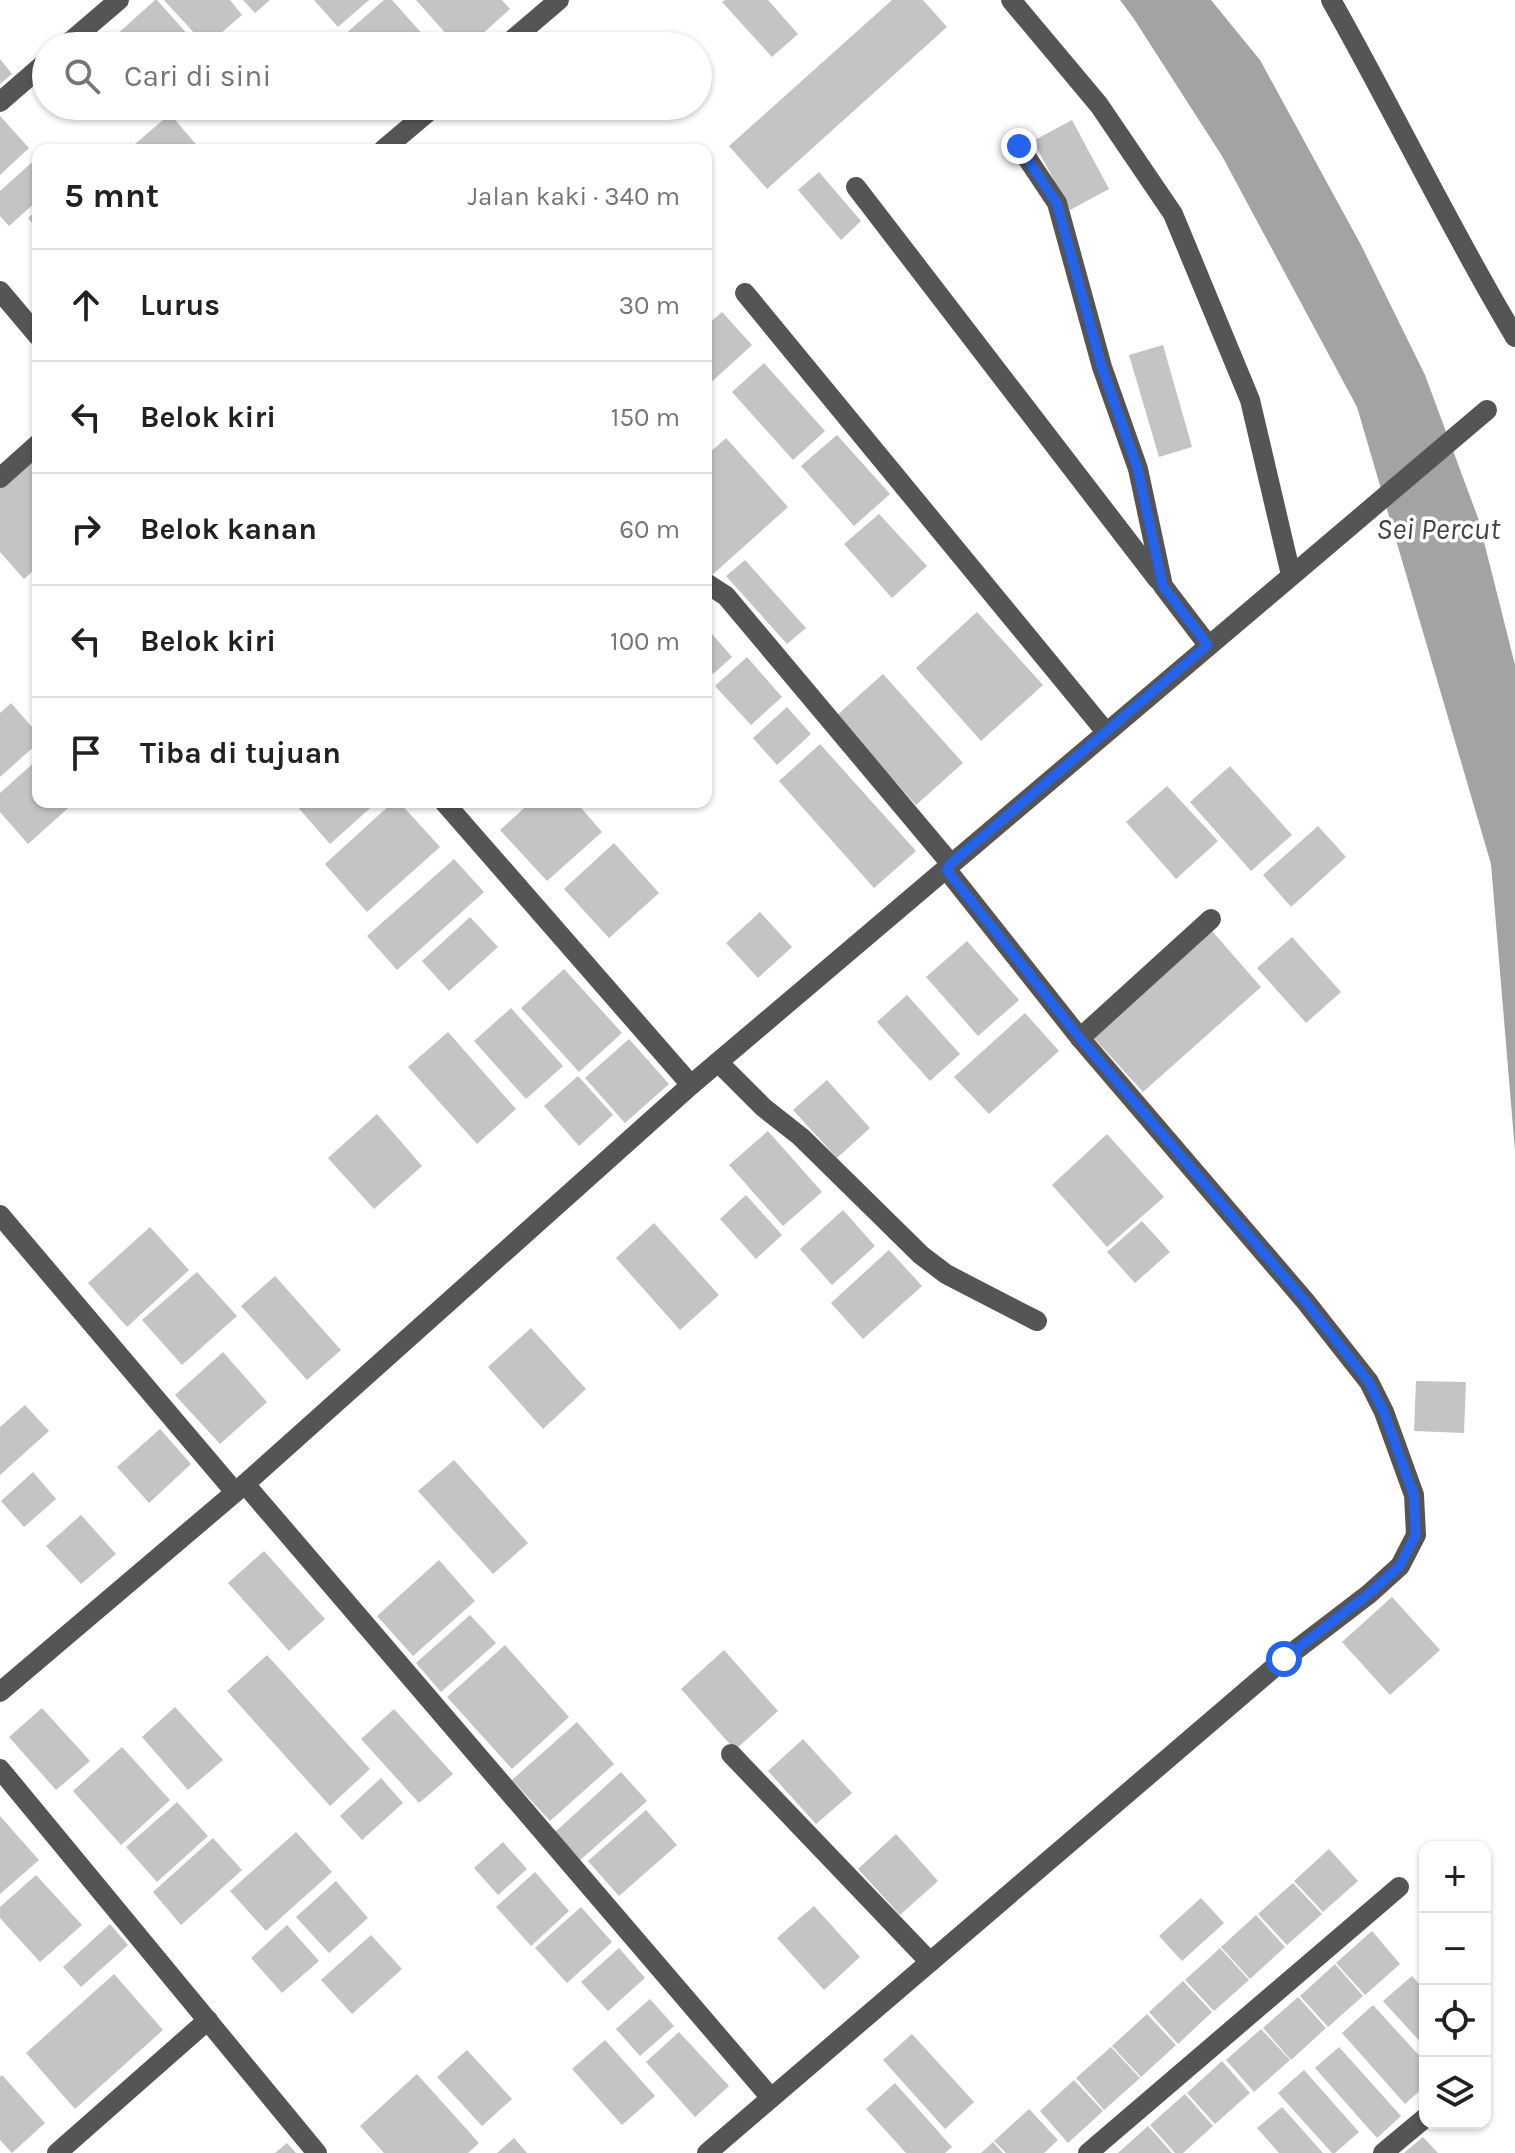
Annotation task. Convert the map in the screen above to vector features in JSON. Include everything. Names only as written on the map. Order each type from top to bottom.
[{"type":"street","points":[[81,32],[119,0]]},
{"type":"street","points":[[521,32],[559,0]]},
{"type":"street","points":[[1011,0],[1099,105],[1173,214],[1250,400],[1291,575]]},
{"type":"street","points":[[1331,0],[1475,270],[1515,337]]},
{"type":"street","points":[[0,102],[32,74]]},
{"type":"street","points":[[390,144],[418,120]]},
{"type":"street","points":[[1019,146],[1057,203],[1102,367],[1138,469],[1163,586]]},
{"type":"street","points":[[856,187],[1208,645]]},
{"type":"street","points":[[0,291],[32,329]]},
{"type":"street","points":[[745,293],[1106,732]]},
{"type":"street","points":[[0,1692],[240,1488],[691,1085],[1487,410]]},
{"type":"street","points":[[0,478],[32,449]]},
{"type":"street","points":[[707,2153],[1284,1659],[1369,1594],[1400,1566],[1416,1535],[1414,1495],[1384,1412],[1369,1382],[1306,1302],[1080,1038],[949,867],[726,596],[712,587]]},
{"type":"street","points":[[449,808],[691,1085]]},
{"type":"street","points":[[1080,1038],[1211,919]]},
{"type":"street","points":[[718,1062],[763,1107],[801,1137],[921,1255],[946,1274],[1037,1321]]},
{"type":"street","points":[[0,1215],[771,2098]]},
{"type":"street","points":[[731,1754],[930,1962]]},
{"type":"street","points":[[0,1769],[317,2153]]},
{"type":"street","points":[[1088,2153],[1399,1887]]},
{"type":"street","points":[[57,2153],[208,2020]]},
{"type":"street","points":[[1383,2153],[1419,2123]]},
{"type":"water","name":"Sei Percut","points":[[1120,0],[1211,0],[1260,60],[1361,245],[1425,375],[1478,518],[1515,665],[1515,1151],[1491,864],[1357,407],[1222,156]]},
{"type":"building","points":[[157,0],[186,32],[119,32]]},
{"type":"building","points":[[164,0],[230,0],[242,15],[222,32],[193,32]]},
{"type":"building","points":[[243,0],[270,0],[255,13]]},
{"type":"building","points":[[314,0],[369,0],[338,27]]},
{"type":"building","points":[[384,0],[392,0],[421,32],[348,32]]},
{"type":"building","points":[[416,0],[502,0],[510,9],[485,32],[445,32]]},
{"type":"building","points":[[768,0],[798,34],[772,57],[722,2]]},
{"type":"building","points":[[892,0],[923,0],[947,27],[767,189],[729,146]]},
{"type":"building","points":[[0,59],[12,74],[0,84]]},
{"type":"building","points":[[0,116],[29,148],[0,175]]},
{"type":"building","points":[[163,120],[175,120],[196,144],[135,144]]},
{"type":"building","points":[[1072,120],[1109,189],[1070,210],[1033,141]]},
{"type":"building","points":[[32,162],[32,205],[9,226],[0,216],[0,191]]},
{"type":"building","points":[[819,172],[861,221],[841,240],[798,190]]},
{"type":"building","points":[[722,312],[752,345],[712,382],[712,321]]},
{"type":"building","points":[[1163,345],[1192,447],[1159,457],[1129,355]]},
{"type":"building","points":[[764,363],[825,431],[793,460],[732,392]]},
{"type":"building","points":[[837,435],[890,494],[854,526],[801,466]]},
{"type":"building","points":[[726,438],[788,507],[712,575],[712,451]]},
{"type":"building","points":[[32,456],[32,572],[24,579],[0,552],[0,485]]},
{"type":"building","points":[[879,514],[927,566],[892,598],[844,544]]},
{"type":"building","points":[[745,560],[806,628],[787,644],[726,576]]},
{"type":"building","points":[[977,612],[1043,685],[981,741],[916,668]]},
{"type":"building","points":[[712,634],[732,657],[712,673]]},
{"type":"building","points":[[747,657],[782,697],[751,725],[715,686]]},
{"type":"building","points":[[883,674],[963,763],[916,805],[836,716]]},
{"type":"building","points":[[11,703],[32,727],[32,748],[0,777],[0,713]]},
{"type":"building","points":[[787,707],[811,734],[777,765],[753,738]]},
{"type":"building","points":[[820,744],[916,851],[874,888],[779,781]]},
{"type":"building","points":[[32,764],[32,808],[68,808],[28,844],[0,812],[0,793]]},
{"type":"building","points":[[1230,766],[1292,835],[1251,871],[1190,802]]},
{"type":"building","points":[[1167,786],[1218,841],[1176,879],[1126,822]]},
{"type":"building","points":[[299,808],[370,808],[330,844]]},
{"type":"building","points":[[386,808],[404,808],[440,847],[367,912],[325,864]]},
{"type":"building","points":[[524,808],[581,808],[602,832],[547,881],[500,830]]},
{"type":"building","points":[[1318,826],[1346,857],[1291,907],[1263,875]]},
{"type":"building","points":[[614,843],[659,893],[609,938],[564,889]]},
{"type":"building","points":[[454,859],[484,892],[397,970],[367,936]]},
{"type":"building","points":[[760,912],[792,947],[758,978],[726,943]]},
{"type":"building","points":[[470,917],[498,947],[449,991],[422,961]]},
{"type":"building","points":[[1212,931],[1261,987],[1143,1092],[1093,1037]]},
{"type":"building","points":[[1292,937],[1341,992],[1306,1023],[1257,968]]},
{"type":"building","points":[[967,941],[1019,1000],[978,1036],[926,977]]},
{"type":"building","points":[[564,969],[622,1033],[579,1072],[521,1008]]},
{"type":"building","points":[[907,995],[960,1054],[930,1081],[877,1022]]},
{"type":"building","points":[[511,1008],[563,1066],[526,1099],[474,1041]]},
{"type":"building","points":[[1025,1013],[1059,1051],[989,1114],[954,1077]]},
{"type":"building","points":[[448,1032],[516,1109],[477,1144],[408,1067]]},
{"type":"building","points":[[629,1039],[669,1084],[625,1123],[585,1078]]},
{"type":"building","points":[[578,1076],[613,1115],[579,1146],[544,1106]]},
{"type":"building","points":[[827,1080],[870,1128],[837,1158],[793,1110]]},
{"type":"building","points":[[377,1114],[422,1166],[374,1209],[328,1158]]},
{"type":"building","points":[[768,1131],[822,1192],[783,1226],[729,1165]]},
{"type":"building","points":[[1107,1134],[1164,1197],[1107,1247],[1052,1185]]},
{"type":"building","points":[[746,1195],[782,1235],[756,1259],[720,1219]]},
{"type":"building","points":[[843,1210],[875,1246],[832,1285],[800,1249]]},
{"type":"building","points":[[1142,1221],[1170,1252],[1135,1283],[1107,1252]]},
{"type":"building","points":[[654,1223],[719,1295],[680,1330],[616,1258]]},
{"type":"building","points":[[150,1227],[189,1270],[127,1327],[88,1283]]},
{"type":"building","points":[[889,1250],[922,1286],[863,1339],[831,1303]]},
{"type":"building","points":[[197,1272],[237,1316],[182,1365],[142,1320]]},
{"type":"building","points":[[275,1276],[341,1350],[307,1380],[241,1306]]},
{"type":"building","points":[[531,1328],[586,1389],[543,1429],[488,1367]]},
{"type":"building","points":[[223,1352],[267,1402],[220,1444],[175,1395]]},
{"type":"building","points":[[1416,1381],[1466,1382],[1464,1433],[1414,1431]]},
{"type":"building","points":[[25,1405],[49,1431],[0,1475],[0,1427]]},
{"type":"building","points":[[160,1429],[191,1464],[149,1503],[117,1467]]},
{"type":"building","points":[[454,1460],[528,1543],[493,1574],[418,1491]]},
{"type":"building","points":[[33,1472],[56,1499],[24,1527],[1,1501]]},
{"type":"building","points":[[81,1515],[116,1554],[81,1584],[46,1546]]},
{"type":"building","points":[[264,1551],[325,1619],[289,1651],[228,1583]]},
{"type":"building","points":[[439,1560],[475,1601],[413,1656],[377,1616]]},
{"type":"building","points":[[1392,1597],[1440,1650],[1390,1695],[1342,1642]]},
{"type":"building","points":[[470,1615],[496,1643],[441,1692],[416,1663]]},
{"type":"building","points":[[505,1645],[569,1717],[512,1769],[447,1697]]},
{"type":"building","points":[[724,1650],[778,1711],[735,1750],[681,1689]]},
{"type":"building","points":[[267,1655],[370,1769],[330,1806],[227,1691]]},
{"type":"building","points":[[175,1707],[223,1760],[188,1790],[142,1737]]},
{"type":"building","points":[[42,1708],[90,1761],[56,1790],[9,1737]]},
{"type":"building","points":[[394,1709],[453,1774],[419,1803],[361,1739]]},
{"type":"building","points":[[577,1722],[614,1764],[550,1821],[512,1780]]},
{"type":"building","points":[[803,1739],[852,1793],[816,1824],[768,1771]]},
{"type":"building","points":[[122,1747],[170,1800],[121,1845],[73,1791]]},
{"type":"building","points":[[621,1772],[647,1801],[579,1861],[554,1833]]},
{"type":"building","points":[[381,1778],[403,1803],[362,1840],[340,1816]]},
{"type":"building","points":[[177,1802],[208,1836],[157,1882],[126,1847]]},
{"type":"building","points":[[646,1810],[677,1845],[619,1896],[588,1861]]},
{"type":"building","points":[[0,1816],[39,1860],[0,1894]]},
{"type":"building","points":[[296,1832],[332,1872],[266,1931],[230,1891]]},
{"type":"building","points":[[896,1834],[938,1881],[900,1915],[858,1869]]},
{"type":"building","points":[[213,1838],[242,1870],[181,1925],[153,1892]]},
{"type":"building","points":[[503,1842],[527,1869],[498,1895],[474,1868]]},
{"type":"building","points":[[1329,1849],[1358,1881],[1323,1912],[1294,1881]]},
{"type":"building","points":[[535,1872],[569,1911],[531,1946],[496,1907]]},
{"type":"building","points":[[36,1875],[82,1925],[40,1962],[0,1918],[0,1907]]},
{"type":"building","points":[[336,1881],[368,1918],[329,1953],[296,1917]]},
{"type":"building","points":[[1293,1883],[1322,1914],[1287,1945],[1258,1914]]},
{"type":"building","points":[[1201,1898],[1224,1923],[1182,1961],[1159,1936]]},
{"type":"building","points":[[814,1906],[860,1957],[824,1990],[777,1938]]},
{"type":"building","points":[[581,1907],[612,1942],[567,1983],[535,1948]]},
{"type":"building","points":[[1256,1915],[1285,1947],[1250,1979],[1221,1947]]},
{"type":"building","points":[[110,1924],[128,1945],[81,1987],[63,1967]]},
{"type":"building","points":[[287,1925],[319,1961],[282,1993],[251,1958]]},
{"type":"building","points":[[1372,1931],[1400,1964],[1365,1995],[1336,1963]]},
{"type":"building","points":[[371,1935],[402,1969],[352,2014],[321,1980]]},
{"type":"building","points":[[619,1948],[645,1978],[608,2011],[581,1982]]},
{"type":"building","points":[[1220,1948],[1249,1980],[1214,2011],[1185,1980]]},
{"type":"building","points":[[1335,1964],[1363,1996],[1328,2027],[1300,1996]]},
{"type":"building","points":[[114,1974],[163,2030],[75,2109],[26,2053]]},
{"type":"building","points":[[1412,1976],[1419,1984],[1419,2040],[1383,2001]]},
{"type":"building","points":[[1183,1981],[1212,2012],[1178,2044],[1149,2012]]},
{"type":"building","points":[[1298,1997],[1326,2028],[1291,2060],[1263,2028]]},
{"type":"building","points":[[650,1999],[674,2026],[640,2056],[616,2029]]},
{"type":"building","points":[[1373,2005],[1419,2055],[1419,2091],[1405,2104],[1342,2033]]},
{"type":"building","points":[[1147,2014],[1176,2045],[1141,2077],[1112,2046]]},
{"type":"building","points":[[1261,2029],[1290,2060],[1254,2092],[1226,2060]]},
{"type":"building","points":[[679,2032],[729,2086],[695,2117],[646,2062]]},
{"type":"building","points":[[912,2034],[974,2102],[945,2129],[883,2060]]},
{"type":"building","points":[[605,2040],[655,2096],[622,2125],[572,2069]]},
{"type":"building","points":[[1111,2047],[1140,2078],[1104,2110],[1076,2078]]},
{"type":"building","points":[[1339,2047],[1401,2116],[1377,2138],[1315,2068]]},
{"type":"building","points":[[467,2050],[512,2099],[482,2126],[437,2077]]},
{"type":"building","points":[[1222,2061],[1250,2093],[1215,2124],[1187,2093]]},
{"type":"building","points":[[1304,2070],[1359,2132],[1335,2153],[1278,2093]]},
{"type":"building","points":[[417,2074],[479,2143],[468,2153],[384,2153],[360,2126]]},
{"type":"building","points":[[2,2075],[45,2123],[12,2153],[0,2140]]},
{"type":"building","points":[[1074,2080],[1103,2111],[1068,2143],[1040,2111]]},
{"type":"building","points":[[895,2083],[952,2147],[945,2153],[906,2153],[866,2109]]},
{"type":"building","points":[[1185,2094],[1213,2126],[1183,2153],[1175,2153],[1150,2125]]},
{"type":"building","points":[[1282,2107],[1323,2153],[1279,2153],[1257,2128]]},
{"type":"building","points":[[1029,2109],[1058,2140],[1044,2153],[1006,2153],[994,2141]]},
{"type":"building","points":[[1148,2126],[1172,2153],[1118,2153]]},
{"type":"building","points":[[1423,2137],[1438,2153],[1404,2153]]},
{"type":"building","points":[[514,2138],[527,2153],[497,2153]]},
{"type":"building","points":[[993,2142],[1003,2153],[981,2153]]},
{"type":"building","points":[[287,2143],[296,2153],[275,2153]]},
{"type":"route","points":[[1019,146],[1057,203],[1102,367],[1138,469],[1163,586],[1208,645],[947,870],[1080,1038],[1306,1302],[1369,1382],[1384,1412],[1414,1495],[1416,1535],[1400,1566],[1369,1594],[1284,1659]]}]
